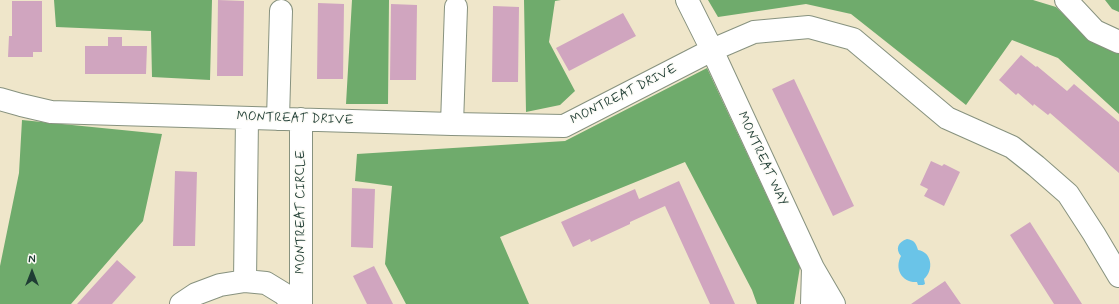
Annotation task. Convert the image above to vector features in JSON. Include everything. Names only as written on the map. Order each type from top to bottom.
[{"type":"street","name":"MONTREAT WAY","points":[[687,0],[712,50],[813,268],[834,304]]},
{"type":"street","points":[[1066,0],[1095,31],[1119,42]]},
{"type":"street","points":[[452,124],[456,7]]},
{"type":"street","points":[[278,119],[282,11]]},
{"type":"street","name":"MONTREAT DRIVE","points":[[0,98],[51,112],[564,126],[712,50],[754,32],[809,27],[853,39],[947,118],[1012,148],[1036,166],[1068,194],[1119,276]]},
{"type":"street","points":[[245,281],[246,118]]},
{"type":"street","name":"MONTREAT CIRCLE","points":[[301,119],[301,304]]},
{"type":"street","name":"MONTREAT WAY","points":[[812,304],[813,268]]},
{"type":"street","points":[[181,304],[196,294],[220,285],[245,281],[266,283],[284,294],[292,304]]},
{"type":"green space","points":[[54,0],[212,0],[210,80],[152,77],[151,31],[56,27]]},
{"type":"green space","points":[[352,0],[389,0],[388,104],[346,104]]},
{"type":"green space","points":[[524,0],[561,0],[555,1],[549,42],[575,91],[560,105],[526,112]]},
{"type":"green space","points":[[708,0],[1033,0],[1056,7],[1086,36],[1119,52],[1119,114],[1058,58],[1012,40],[966,105],[851,14],[806,4],[718,17]]},
{"type":"green space","points":[[1105,0],[1119,0],[1119,12],[1112,9]]},
{"type":"green space","points":[[707,68],[800,267],[794,304],[757,304],[752,290],[685,162],[500,237],[529,304],[406,304],[385,264],[392,186],[355,181],[357,154],[565,141]]},
{"type":"green space","points":[[22,120],[162,134],[143,221],[71,304],[0,304],[0,266],[19,173]]},
{"type":"water","points":[[907,239],[913,241],[918,250],[923,251],[929,258],[929,271],[924,279],[925,284],[923,285],[918,285],[917,282],[907,280],[899,270],[898,266],[901,256],[898,251],[898,246],[901,242]]},
{"type":"building","points":[[218,0],[244,1],[243,76],[217,76]]},
{"type":"building","points":[[12,1],[42,1],[42,52],[33,52],[33,57],[8,57],[9,36],[12,36]]},
{"type":"building","points":[[318,3],[344,4],[343,79],[317,79]]},
{"type":"building","points":[[391,4],[417,5],[416,80],[390,80]]},
{"type":"building","points":[[493,6],[519,7],[518,82],[492,82]]},
{"type":"building","points":[[623,13],[636,36],[569,71],[556,48]]},
{"type":"building","points":[[108,37],[122,37],[122,46],[147,46],[146,74],[85,74],[85,46],[108,46]]},
{"type":"building","points":[[1021,55],[1067,91],[1074,84],[1119,122],[1119,173],[1050,113],[1048,115],[1034,104],[1033,106],[1018,93],[1016,95],[999,80]]},
{"type":"building","points":[[794,79],[854,206],[833,216],[772,89]]},
{"type":"building","points":[[931,161],[942,166],[944,164],[960,172],[944,206],[924,196],[928,189],[920,185]]},
{"type":"building","points":[[175,171],[197,172],[195,246],[173,246]]},
{"type":"building","points":[[679,181],[735,304],[710,304],[665,206],[591,242],[590,239],[573,247],[561,222],[635,189],[639,199]]},
{"type":"building","points":[[352,188],[375,189],[373,248],[351,247]]},
{"type":"building","points":[[1030,222],[1082,304],[1054,304],[1010,235]]},
{"type":"building","points":[[117,260],[136,277],[112,304],[77,304]]},
{"type":"building","points":[[374,266],[393,304],[367,304],[353,276]]},
{"type":"building","points":[[945,281],[961,304],[911,304]]}]
